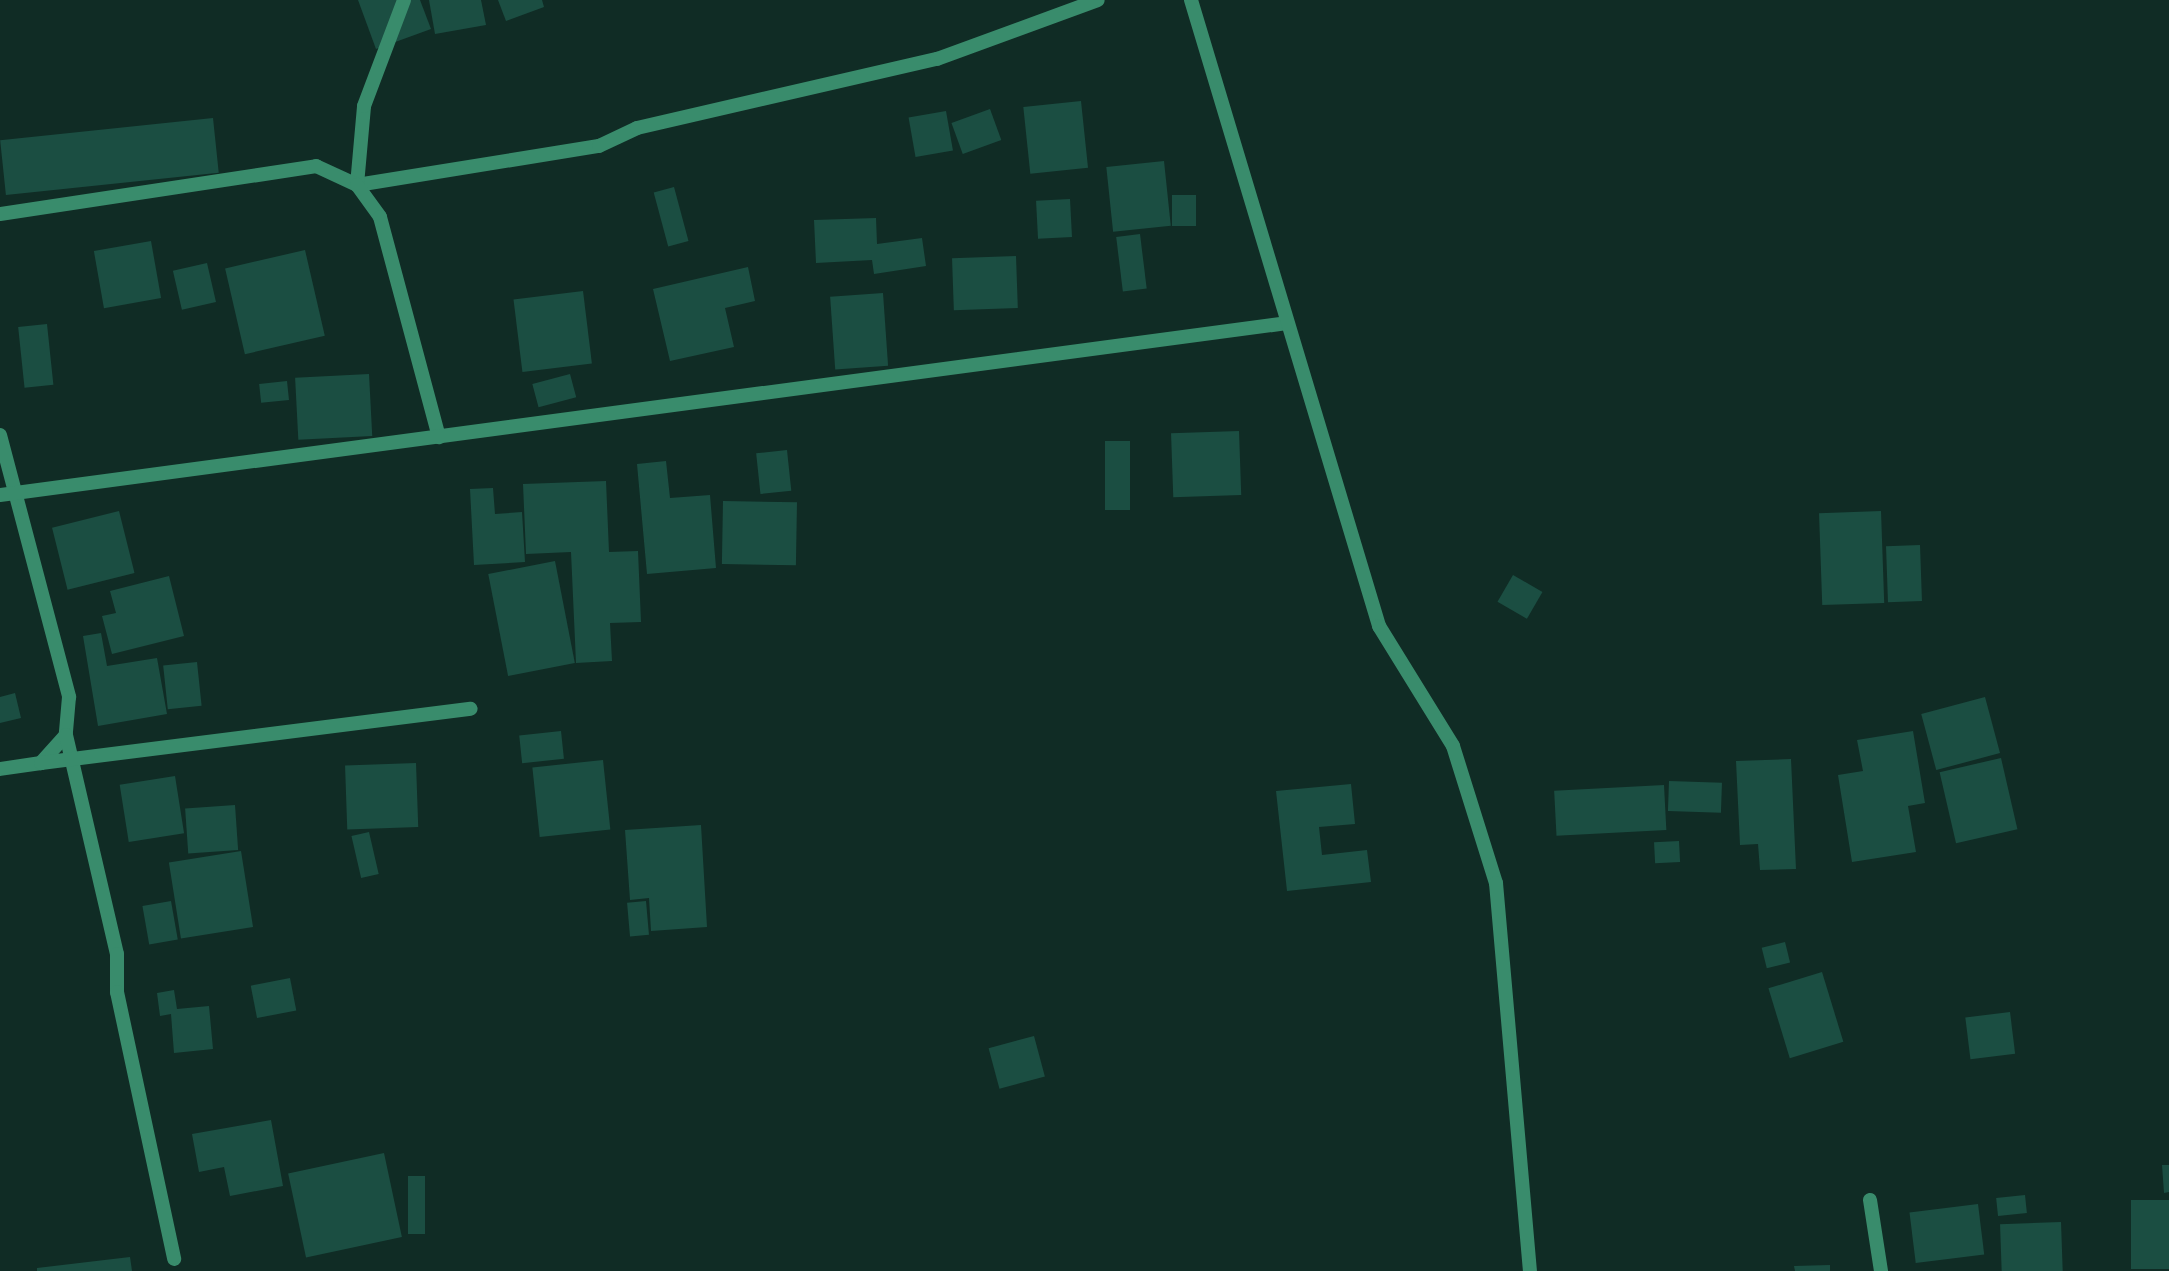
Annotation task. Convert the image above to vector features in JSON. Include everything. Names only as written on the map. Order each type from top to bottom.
[{"type":"street","points":[[357,185],[364,106],[404,0]]},
{"type":"street","points":[[357,185],[599,146],[636,128],[937,59],[1098,0]]},
{"type":"street","points":[[1191,0],[1379,626],[1453,746],[1496,883],[1530,1271]]},
{"type":"street","points":[[0,214],[316,166],[357,185],[380,217],[439,437]]},
{"type":"street","points":[[0,495],[1287,323]]},
{"type":"street","points":[[0,435],[69,697],[66,735],[117,954],[117,992],[174,1259]]},
{"type":"street","points":[[0,769],[471,709]]},
{"type":"street","points":[[41,763],[66,735]]},
{"type":"street","points":[[1870,1200],[1881,1271]]},
{"type":"building","points":[[358,0],[420,0],[431,29],[376,49]]},
{"type":"building","points":[[429,0],[481,0],[486,25],[435,34]]},
{"type":"building","points":[[498,0],[542,0],[544,7],[506,21]]},
{"type":"building","points":[[1081,101],[1088,168],[1030,174],[1023,107]]},
{"type":"building","points":[[990,109],[1001,140],[963,154],[951,123]]},
{"type":"building","points":[[946,111],[953,150],[916,157],[909,118]]},
{"type":"building","points":[[213,118],[219,173],[6,195],[0,140]]},
{"type":"building","points":[[1164,161],[1171,226],[1113,232],[1106,167]]},
{"type":"building","points":[[674,187],[688,241],[668,247],[654,192]]},
{"type":"building","points":[[1172,195],[1196,195],[1196,226],[1172,226]]},
{"type":"building","points":[[1070,199],[1072,237],[1038,239],[1036,201]]},
{"type":"building","points":[[876,218],[877,244],[922,238],[926,266],[874,274],[872,260],[816,263],[814,220]]},
{"type":"building","points":[[1140,234],[1147,289],[1123,292],[1116,237]]},
{"type":"building","points":[[151,241],[161,298],[104,308],[94,251]]},
{"type":"building","points":[[305,250],[325,336],[245,354],[225,268]]},
{"type":"building","points":[[1016,256],[1018,308],[954,310],[952,258]]},
{"type":"building","points":[[207,263],[216,302],[182,310],[173,271]]},
{"type":"building","points":[[748,267],[755,301],[725,308],[734,347],[670,361],[653,289]]},
{"type":"building","points":[[583,291],[592,363],[522,372],[514,300]]},
{"type":"building","points":[[883,293],[888,366],[835,370],[830,297]]},
{"type":"building","points":[[47,324],[53,385],[25,388],[18,327]]},
{"type":"building","points":[[369,374],[372,436],[298,440],[295,378]]},
{"type":"building","points":[[570,374],[576,397],[539,407],[532,384]]},
{"type":"building","points":[[287,381],[289,400],[261,403],[259,384]]},
{"type":"building","points":[[1239,431],[1241,495],[1173,497],[1171,433]]},
{"type":"building","points":[[1105,441],[1130,441],[1130,510],[1105,510]]},
{"type":"building","points":[[787,450],[791,491],[760,494],[756,453]]},
{"type":"building","points":[[666,461],[670,498],[710,495],[716,568],[647,574],[637,464]]},
{"type":"building","points":[[606,481],[609,552],[638,551],[641,622],[610,623],[612,661],[576,663],[571,552],[526,554],[523,484]]},
{"type":"building","points":[[493,488],[495,514],[522,512],[525,562],[474,565],[470,489]]},
{"type":"building","points":[[723,501],[797,502],[796,565],[722,564]]},
{"type":"building","points":[[119,511],[134,573],[68,590],[52,528]]},
{"type":"building","points":[[1881,511],[1884,603],[1822,605],[1819,513]]},
{"type":"building","points":[[1920,545],[1922,601],[1888,602],[1886,546]]},
{"type":"building","points":[[555,561],[575,663],[508,676],[488,574]]},
{"type":"building","points":[[1513,575],[1542,592],[1527,619],[1498,602]]},
{"type":"building","points":[[169,576],[184,636],[112,654],[102,616],[116,613],[110,591]]},
{"type":"building","points":[[101,633],[107,666],[157,658],[167,714],[98,726],[83,636]]},
{"type":"building","points":[[197,662],[202,706],[168,709],[163,666]]},
{"type":"building","points":[[15,693],[21,718],[0,723],[0,697]]},
{"type":"building","points":[[1985,697],[2000,753],[1936,770],[1921,714]]},
{"type":"building","points":[[561,731],[564,759],[522,763],[519,735]]},
{"type":"building","points":[[1913,731],[1925,803],[1908,806],[1916,852],[1852,862],[1838,775],[1863,771],[1857,740]]},
{"type":"building","points":[[2001,758],[2017,829],[1956,843],[1940,772]]},
{"type":"building","points":[[1791,759],[1796,869],[1760,870],[1758,844],[1740,845],[1736,761]]},
{"type":"building","points":[[603,760],[610,830],[540,837],[532,767]]},
{"type":"building","points":[[416,763],[418,827],[347,829],[345,765]]},
{"type":"building","points":[[175,776],[184,833],[129,842],[120,785]]},
{"type":"building","points":[[1669,781],[1722,783],[1721,813],[1668,811]]},
{"type":"building","points":[[1351,784],[1355,824],[1319,827],[1322,855],[1367,850],[1371,882],[1287,891],[1276,791]]},
{"type":"building","points":[[1664,785],[1666,830],[1557,836],[1554,791]]},
{"type":"building","points":[[235,805],[238,850],[188,853],[185,808]]},
{"type":"building","points":[[701,825],[707,927],[651,931],[649,898],[630,900],[625,830]]},
{"type":"building","points":[[369,832],[379,874],[361,878],[351,836]]},
{"type":"building","points":[[1679,841],[1680,862],[1655,863],[1654,842]]},
{"type":"building","points":[[241,851],[253,927],[181,938],[169,862]]},
{"type":"building","points":[[171,901],[178,939],[149,944],[142,906]]},
{"type":"building","points":[[646,901],[649,935],[630,937],[627,903]]},
{"type":"building","points":[[1785,942],[1790,962],[1767,968],[1762,948]]},
{"type":"building","points":[[1822,972],[1843,1042],[1790,1058],[1768,988]]},
{"type":"building","points":[[290,978],[296,1010],[257,1018],[251,986]]},
{"type":"building","points":[[174,990],[177,1009],[209,1006],[213,1049],[174,1053],[171,1014],[160,1016],[157,993]]},
{"type":"building","points":[[2010,1012],[2015,1054],[1970,1059],[1965,1017]]},
{"type":"building","points":[[1034,1036],[1045,1077],[999,1089],[989,1048]]},
{"type":"building","points":[[271,1120],[283,1186],[230,1196],[224,1167],[199,1172],[192,1134]]},
{"type":"building","points":[[384,1153],[402,1237],[306,1257],[288,1173]]},
{"type":"building","points":[[2162,1165],[2169,1165],[2169,1192],[2164,1193]]},
{"type":"building","points":[[408,1176],[425,1176],[425,1234],[408,1234]]},
{"type":"building","points":[[2025,1195],[2027,1213],[1998,1216],[1996,1198]]},
{"type":"building","points":[[2131,1200],[2169,1200],[2169,1269],[2131,1269]]},
{"type":"building","points":[[1978,1204],[1984,1255],[1916,1263],[1910,1212]]},
{"type":"building","points":[[2061,1222],[2063,1271],[2002,1271],[2000,1224]]},
{"type":"building","points":[[130,1257],[132,1271],[37,1271],[37,1268]]},
{"type":"building","points":[[1830,1265],[1830,1271],[1795,1271],[1794,1266]]}]
